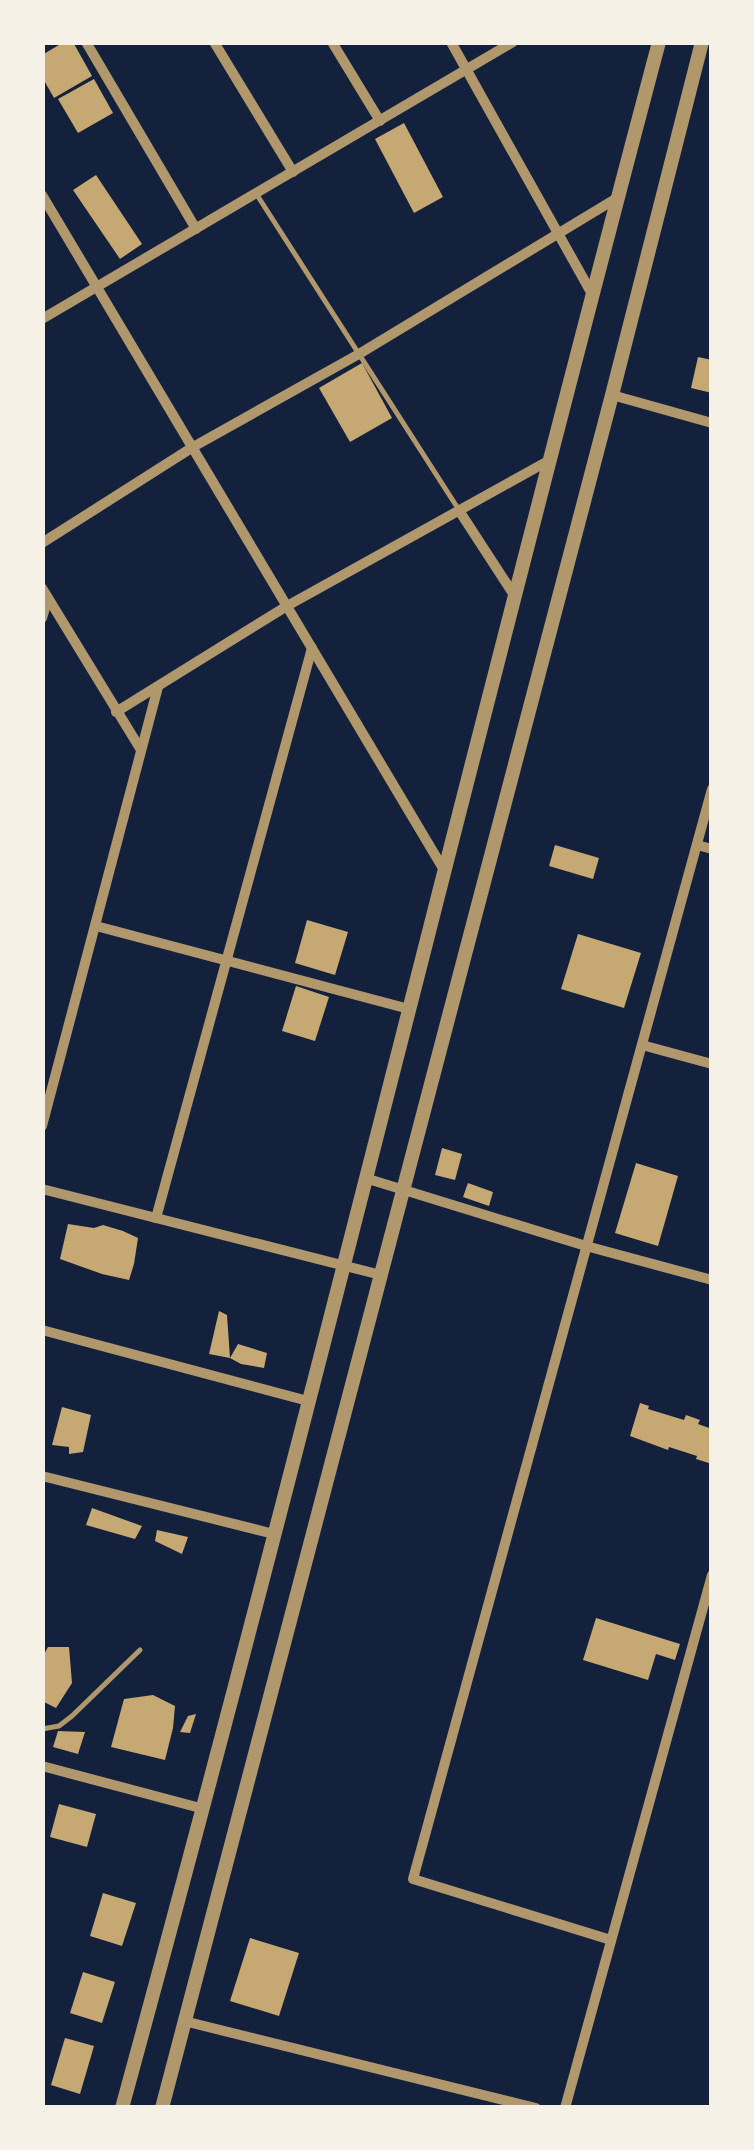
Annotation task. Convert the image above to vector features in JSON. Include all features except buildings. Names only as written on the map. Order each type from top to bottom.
[{"type":"street","points":[[86,42],[196,229]]},
{"type":"street","points":[[214,42],[293,172]]},
{"type":"street","points":[[332,42],[380,121]]},
{"type":"street","points":[[451,42],[592,294]]},
{"type":"street","points":[[42,319],[513,42]]},
{"type":"street","points":[[122,2108],[204,1810],[548,461],[659,42]]},
{"type":"street","points":[[162,2108],[702,42]]},
{"type":"street","points":[[42,195],[444,870]]},
{"type":"street","points":[[42,543],[192,447],[359,354],[617,198]]},
{"type":"street","points":[[612,395],[712,423]]},
{"type":"street","points":[[116,712],[287,606],[548,461]]},
{"type":"street","points":[[460,512],[514,595]]},
{"type":"street","points":[[42,618],[45,593]]},
{"type":"street","points":[[45,593],[142,750]]},
{"type":"street","points":[[156,1218],[312,648]]},
{"type":"street","points":[[42,1126],[158,687]]},
{"type":"street","points":[[611,1940],[413,1878],[712,789]]},
{"type":"street","points":[[697,844],[712,848]]},
{"type":"street","points":[[96,926],[408,1009]]},
{"type":"street","points":[[642,1045],[712,1064]]},
{"type":"street","points":[[365,1178],[712,1280]]},
{"type":"street","points":[[42,1189],[381,1274]]},
{"type":"street","points":[[42,1330],[308,1401]]},
{"type":"street","points":[[42,1476],[274,1534]]},
{"type":"street","points":[[565,2108],[712,1576]]},
{"type":"street","points":[[42,1766],[204,1810]]},
{"type":"street","points":[[184,2021],[536,2108]]},
{"type":"lane","points":[[256,194],[460,512]]},
{"type":"lane","points":[[42,1730],[59,1726],[72,1716],[140,1650]]}]
